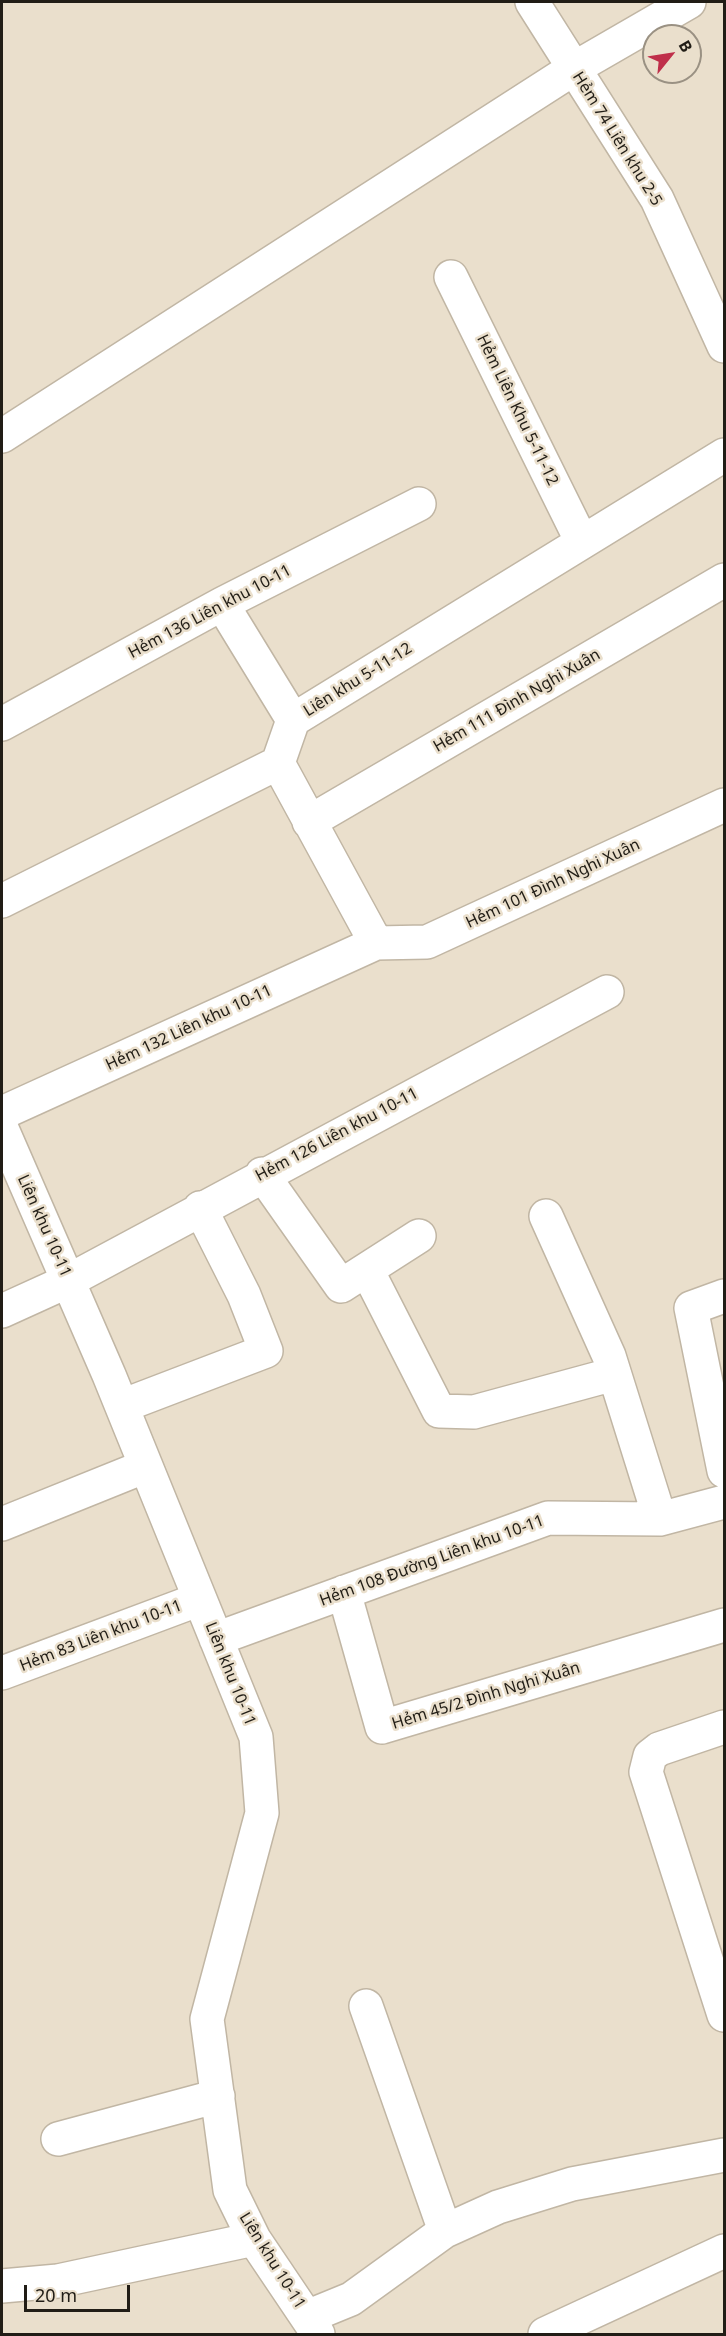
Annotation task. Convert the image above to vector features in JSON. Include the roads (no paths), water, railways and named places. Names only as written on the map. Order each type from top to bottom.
[{"type":"street","name":"Hẻm 74 Liên khu 2-5","points":[[532,2],[657,199],[724,346]]},
{"type":"street","points":[[2,435],[573,69],[689,2]]},
{"type":"street","name":"Hẻm Liên Khu 5-11-12","points":[[451,277],[582,542]]},
{"type":"street","name":"Liên khu 5-11-12","points":[[278,763],[293,720],[724,455]]},
{"type":"street","name":"Hẻm 136 Liên khu 10-11","points":[[2,724],[222,604],[419,504]]},
{"type":"street","name":"Hẻm 111 Đình Nghi Xuân","points":[[309,822],[724,580]]},
{"type":"street","points":[[222,604],[293,720]]},
{"type":"street","points":[[2,901],[278,763],[376,943]]},
{"type":"street","name":"Hẻm 101 Đình Nghi Xuân","points":[[376,943],[427,942],[724,806]]},
{"type":"street","name":"Hẻm 132 Liên khu 10-11","points":[[2,1113],[376,943]]},
{"type":"street","name":"Hẻm 126 Liên khu 10-11","points":[[2,1311],[68,1281],[262,1174],[607,992]]},
{"type":"street","name":"Liên khu 10-11","points":[[2,1130],[122,1406],[256,1737],[262,1813],[207,2019],[230,2190],[254,2239],[313,2326]]},
{"type":"street","points":[[262,1174],[341,1286],[419,1236]]},
{"type":"street","points":[[122,1406],[266,1351],[244,1295],[200,1208]]},
{"type":"street","points":[[546,1216],[609,1356],[660,1519]]},
{"type":"street","points":[[367,1270],[439,1412],[474,1412],[614,1374]]},
{"type":"street","points":[[724,1296],[690,1308],[724,1471]]},
{"type":"street","points":[[2,1524],[146,1466]]},
{"type":"street","name":"Hẻm 108 Đường Liên khu 10-11","points":[[216,1639],[548,1518],[660,1519],[724,1502]]},
{"type":"street","name":"Hẻm 45/2 Đình Nghi Xuân","points":[[344,1592],[382,1727],[724,1625]]},
{"type":"street","name":"Hẻm 83 Liên khu 10-11","points":[[2,1673],[200,1599]]},
{"type":"street","points":[[724,1727],[672,1743],[650,1756],[646,1772],[724,2015]]},
{"type":"street","points":[[366,2006],[445,2231]]},
{"type":"street","points":[[58,2139],[218,2096]]},
{"type":"street","points":[[313,2326],[445,2231],[498,2207],[572,2184],[724,2156]]},
{"type":"street","points":[[2,2286],[58,2281],[254,2239]]},
{"type":"street","points":[[545,2334],[724,2251]]}]
